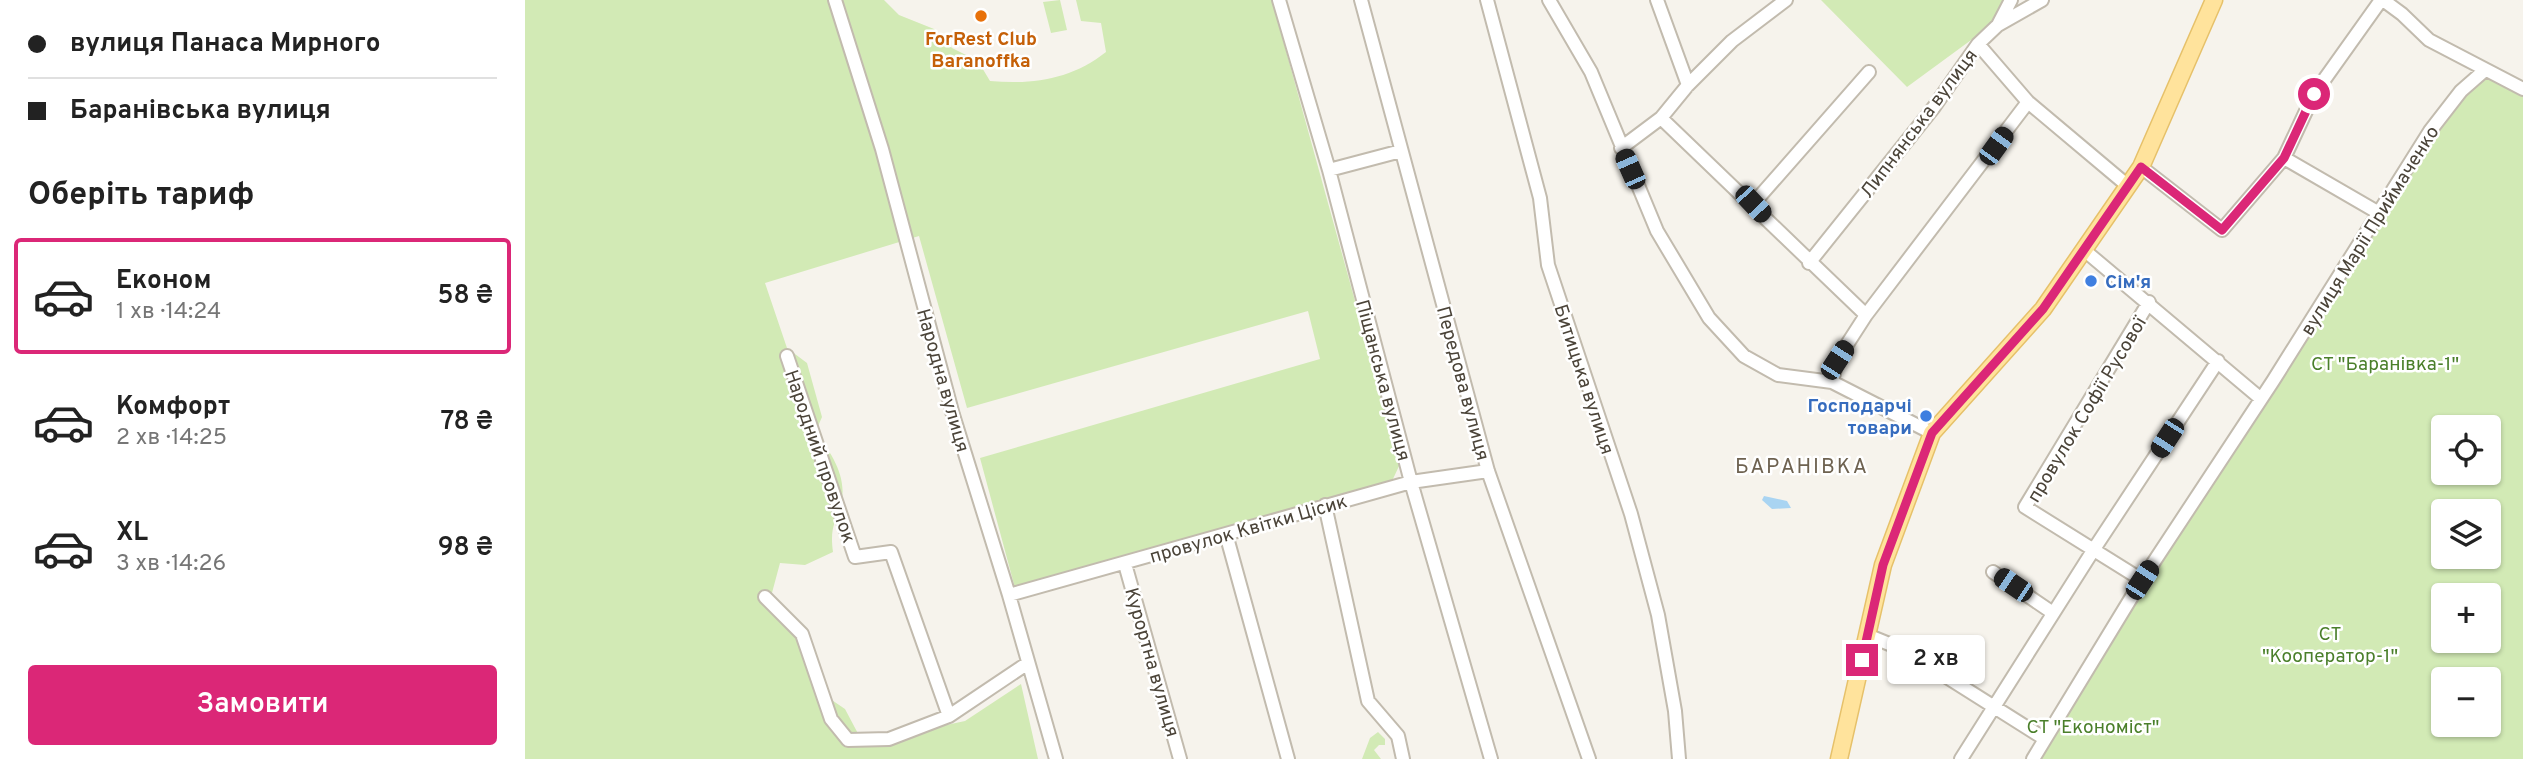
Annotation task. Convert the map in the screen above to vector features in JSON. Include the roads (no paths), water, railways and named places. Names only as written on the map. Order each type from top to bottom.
[{"type":"main road","points":[[1839,759],[1883,565],[1932,433],[2011,347],[2084,250],[2141,167],[2214,0]]},
{"type":"street","name":"Народна вулиця","points":[[835,0],[882,149],[953,415],[1010,595],[1056,759]]},
{"type":"street","name":"Піщанська вулиця","points":[[1279,0],[1329,170],[1411,482],[1491,759]]},
{"type":"street","name":"Передова вулиця","points":[[1361,0],[1488,471],[1589,759]]},
{"type":"street","name":"Битицька вулиця","points":[[1487,0],[1540,198],[1548,265],[1631,514],[1658,615],[1675,711],[1679,759]]},
{"type":"street","points":[[1549,0],[1591,72],[1657,231],[1709,318],[1744,356],[1778,376],[1832,382],[1932,433]]},
{"type":"street","points":[[1657,0],[1688,85]]},
{"type":"street","points":[[1621,148],[1661,118],[1688,85],[1732,41],[1786,0]]},
{"type":"street","points":[[1998,26],[2011,0]]},
{"type":"street","name":"Липнянська вулиця","points":[[1809,263],[1934,107],[1977,44],[1998,26],[2042,0]]},
{"type":"street","points":[[2141,167],[2222,230],[2284,158],[2314,94],[2382,0],[2402,14],[2429,40],[2523,89]]},
{"type":"street","points":[[1977,44],[2028,102],[2128,186]]},
{"type":"street","name":"вулиця Марії Приймаченко","points":[[2033,759],[2142,580],[2430,131],[2461,91],[2485,70]]},
{"type":"street","points":[[1753,204],[1869,72]]},
{"type":"street","points":[[1832,382],[1837,360],[1866,316],[2028,102]]},
{"type":"street","points":[[1661,118],[1866,316]]},
{"type":"street","points":[[1329,170],[1401,151]]},
{"type":"street","points":[[2284,158],[2379,213]]},
{"type":"street","points":[[2084,250],[2260,398]]},
{"type":"street","name":"провулок Софії Русової","points":[[2142,580],[2025,507],[2149,302]]},
{"type":"street","name":"Народний провулок","points":[[787,356],[855,558],[891,552],[949,716]]},
{"type":"street","points":[[1961,759],[2094,549],[2218,361]]},
{"type":"street","name":"провулок Квітки Цісик","points":[[1010,595],[1411,482],[1488,471]]},
{"type":"street","points":[[1325,505],[1368,701],[1398,736],[1403,759]]},
{"type":"street","points":[[1226,534],[1288,759]]},
{"type":"street","name":"Курортна вулиця","points":[[1125,564],[1180,759]]},
{"type":"street","points":[[1993,572],[2053,613]]},
{"type":"street","points":[[765,597],[802,634],[831,719],[848,740],[889,739],[949,716],[1028,663]]},
{"type":"street","points":[[1867,635],[1904,650],[2045,739]]},
{"type":"water","points":[[1764,496],[1787,501],[1791,508],[1772,509],[1762,500]]},
{"type":"place","name":"ForRest Club Baranoffka","points":[[981,16]]},
{"type":"place","name":"Сім'я","points":[[2091,281]]},
{"type":"place","name":"Господарчі товари","points":[[1926,416]]},
{"type":"district","name":"БАРАНІВКА","points":[[1802,466]]},
{"type":"park label","name":"СТ \"Баранівка-1\"","points":[[2385,363]]},
{"type":"park label","name":"СТ \"Кооператор-1\"","points":[[2330,644]]},
{"type":"park label","name":"СТ \"Економіст\"","points":[[2093,726]]}]
